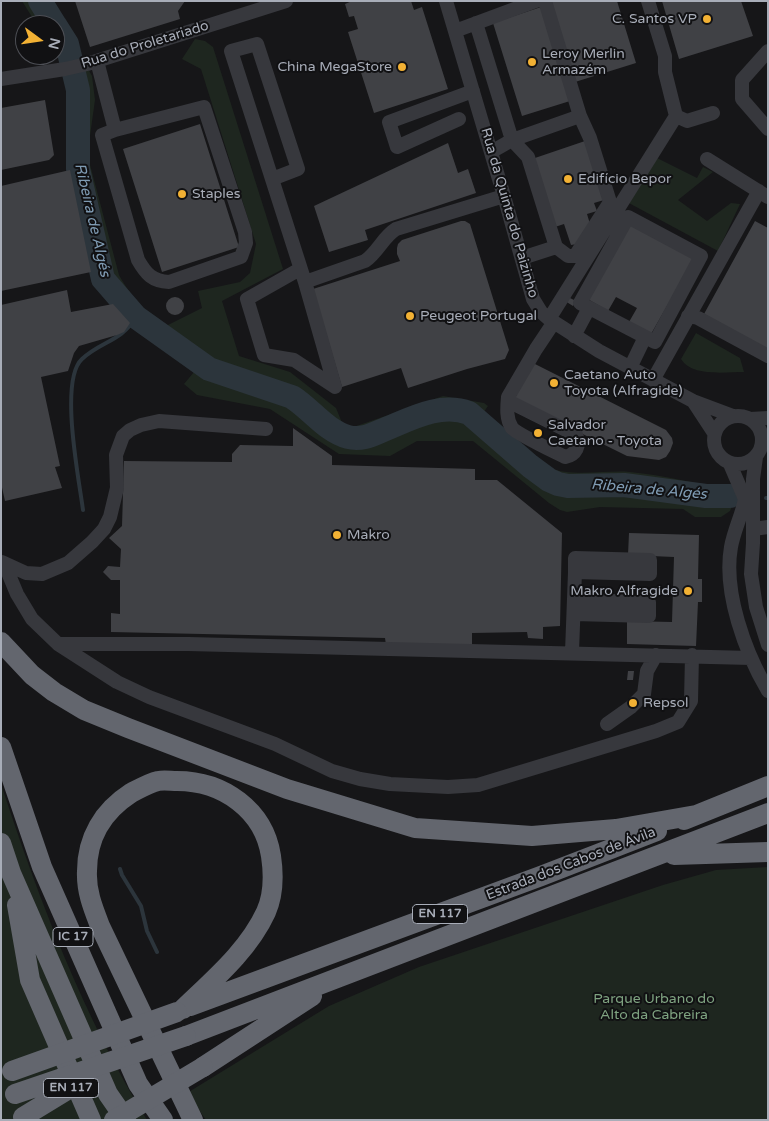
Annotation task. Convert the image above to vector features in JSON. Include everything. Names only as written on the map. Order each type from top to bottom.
[{"type":"highway","points":[[1,642],[32,675],[54,692],[84,710],[287,789],[416,828],[532,836],[616,829],[696,815]]},
{"type":"highway","name":"IC 17","points":[[1,747],[42,867],[138,1084],[162,1120]]},
{"type":"highway","points":[[180,1010],[216,977],[247,944],[266,912],[274,879],[269,844],[260,825],[248,809],[231,795],[214,786],[188,781],[159,781],[138,789],[119,801],[106,814],[94,833],[88,859],[86,872],[88,893],[100,926],[193,1120]]},
{"type":"highway","name":"Estrada dos Cabos de Ávila","points":[[180,1010],[541,876],[768,786]]},
{"type":"highway","name":"Estrada dos Cabos de Ávila","points":[[345,974],[768,813]]},
{"type":"highway","name":"IC 17","points":[[1,842],[11,873],[108,1094],[126,1120]]},
{"type":"highway","points":[[660,855],[768,852]]},
{"type":"highway","points":[[11,873],[30,980],[91,1120]]},
{"type":"highway","points":[[114,1120],[202,1067],[345,974]]},
{"type":"highway","name":"EN 117","points":[[15,1094],[186,1036],[345,974]]},
{"type":"highway","name":"EN 117","points":[[12,1071],[180,1010]]},
{"type":"highway","name":"EN 117","points":[[21,1118],[118,1059]]},
{"type":"street","name":"Rua do Proletariado","points":[[1,79],[65,70],[286,1]]},
{"type":"street","name":"Rua da Quinta do Paizinho","points":[[446,1],[534,299],[541,312],[574,336],[630,368],[693,401],[733,416]]},
{"type":"street","points":[[455,31],[536,1]]},
{"type":"street","points":[[476,23],[512,140],[528,157],[556,247],[568,256],[575,256],[610,202],[590,138],[580,116],[545,1]]},
{"type":"street","points":[[508,401],[576,435],[578,445],[576,450],[569,456],[564,457],[513,429],[508,415],[508,401],[519,377],[551,320],[676,116],[665,72],[665,56],[648,1]]},
{"type":"street","points":[[272,180],[298,169],[257,44],[231,51],[272,180],[303,276],[336,387],[294,360],[264,355],[247,299],[303,276],[366,261],[374,256],[389,233],[396,228],[504,196]]},
{"type":"street","points":[[768,52],[742,80],[742,99],[768,129]]},
{"type":"street","points":[[92,62],[115,130]]},
{"type":"street","points":[[459,119],[397,147],[389,122],[473,91]]},
{"type":"street","points":[[204,107],[245,232],[246,243],[241,256],[169,282],[159,282],[150,278],[138,260],[102,135],[115,130],[204,107]]},
{"type":"street","points":[[424,109],[431,132]]},
{"type":"street","points":[[676,116],[687,121],[713,114]]},
{"type":"street","points":[[491,152],[512,140],[580,116]]},
{"type":"street","points":[[653,380],[688,316],[763,194],[707,160]]},
{"type":"street","points":[[628,217],[701,256],[654,342],[589,308],[580,303],[628,217]]},
{"type":"street","points":[[522,258],[556,247]]},
{"type":"street","points":[[574,336],[589,308]]},
{"type":"street","points":[[688,316],[698,318],[768,356]]},
{"type":"street","points":[[630,368],[645,337]]},
{"type":"street","name":"Rua da Quinta do Paizinho","points":[[693,401],[714,433]]},
{"type":"street","points":[[762,447],[749,462],[739,465],[730,464],[716,452],[714,433],[721,422],[733,416],[742,416],[750,419],[757,425],[762,435],[762,447],[753,478],[751,574],[752,590],[768,645]]},
{"type":"street","points":[[750,419],[768,418]]},
{"type":"street","points":[[2,562],[26,573],[42,574],[68,563],[92,542],[104,529],[110,517],[117,488],[116,454],[123,436],[130,430],[141,425],[159,421],[266,429]]},
{"type":"street","points":[[730,464],[745,498],[731,548],[730,586],[739,624],[751,658],[768,691]]},
{"type":"street","points":[[753,529],[768,527]]},
{"type":"street","points":[[737,529],[753,543]]},
{"type":"street","points":[[572,652],[575,558],[650,560],[650,574],[575,572]]},
{"type":"street","points":[[2,562],[17,594],[32,618],[58,644],[117,682],[149,697],[275,744],[332,771],[360,779],[390,784],[448,787],[478,785],[656,731],[678,722],[691,701],[692,655]]},
{"type":"street","points":[[58,644],[188,644],[278,648],[572,652],[751,658]]},
{"type":"street","points":[[607,724],[631,707],[644,694],[647,671],[656,655]]},
{"type":"green space","points":[[22,1],[54,1],[62,15],[31,15]]},
{"type":"green space","points":[[65,29],[92,76],[95,100],[89,143],[89,161],[119,275],[140,304],[159,322],[166,326],[202,308],[198,291],[240,282],[250,273],[256,244],[201,69],[182,59],[195,39],[205,41],[213,47],[283,269],[222,301],[239,356],[290,372],[336,408],[345,430],[443,396],[484,403],[488,406],[483,413],[490,420],[510,434],[537,461],[550,468],[568,472],[643,473],[731,490],[733,504],[730,511],[721,517],[695,517],[683,509],[600,507],[567,512],[549,503],[473,441],[417,441],[390,456],[339,454],[270,409],[197,395],[184,384],[194,372],[141,328],[139,330],[94,281],[68,161],[72,77],[65,56]]},
{"type":"green space","points":[[655,157],[697,178],[703,167],[713,172],[678,200],[707,221],[731,203],[740,204],[718,251],[627,202]]},
{"type":"green space","points":[[696,333],[740,358],[744,372],[719,373],[701,371],[686,365],[681,359]]},
{"type":"green space","points":[[1,784],[31,871],[64,956],[103,1040],[147,1120],[1,1120]]},
{"type":"green space","name":"Parque Urbano do Alto da Cabreira","points":[[768,867],[768,1120],[206,1120],[187,1093],[329,1006],[419,967],[663,885],[716,870]]},
{"type":"building","points":[[75,1],[185,1],[178,11],[180,19],[90,47]]},
{"type":"building","points":[[352,1],[411,1],[414,10],[422,7],[448,89],[374,113],[348,32],[358,29],[354,16],[349,17],[345,4]]},
{"type":"building","points":[[551,1],[617,1],[636,63],[575,82]]},
{"type":"building","name":"C. Santos VP","points":[[662,1],[741,1],[753,36],[679,59]]},
{"type":"building","name":"Leroy Merlin Armazém","points":[[541,7],[570,101],[522,116],[493,23]]},
{"type":"building","points":[[45,100],[54,155],[49,160],[1,170],[1,108]]},
{"type":"building","points":[[200,124],[239,247],[162,272],[123,149]]},
{"type":"building","name":"Edifício Bepor","points":[[585,141],[604,200],[594,203],[597,211],[587,214],[590,224],[577,244],[571,245],[564,224],[555,227],[532,159]]},
{"type":"building","points":[[448,143],[458,173],[468,169],[476,193],[365,230],[368,240],[329,252],[314,206]]},
{"type":"building","points":[[70,170],[91,272],[1,291],[1,186]]},
{"type":"building","name":"Peugeot Portugal","points":[[461,221],[470,224],[509,350],[505,359],[408,388],[401,368],[342,387],[313,289],[400,261],[397,248],[402,240]]},
{"type":"building","points":[[755,221],[768,228],[768,350],[704,314]]},
{"type":"building","points":[[627,223],[694,259],[651,334],[629,322],[637,308],[616,297],[608,311],[586,298]]},
{"type":"building","points":[[67,290],[71,312],[113,304],[130,323],[124,332],[79,346],[74,353],[68,371],[41,377],[60,466],[55,467],[62,488],[5,501],[1,483],[1,305]]},
{"type":"building","points":[[175,297],[181,300],[184,306],[181,312],[175,315],[169,312],[166,306],[169,300]]},
{"type":"building","points":[[568,297],[576,301],[573,306],[565,301]]},
{"type":"building","points":[[533,363],[666,430],[673,443],[666,457],[659,460],[627,456],[514,400]]},
{"type":"building","name":"Makro","points":[[293,428],[332,456],[332,465],[475,469],[475,480],[497,480],[562,533],[560,626],[543,627],[543,639],[528,638],[527,632],[472,633],[472,646],[386,645],[385,638],[111,632],[111,613],[120,614],[120,580],[111,580],[103,572],[108,566],[120,567],[121,549],[109,538],[122,526],[124,461],[232,462],[232,454],[240,445],[293,446]]},
{"type":"building","name":"Makro Alfragide","points":[[629,533],[699,535],[698,579],[702,579],[702,602],[698,602],[696,646],[627,644],[627,621],[672,622],[674,557],[628,555]]},
{"type":"building","points":[[628,671],[634,671],[633,680],[627,680]]},
{"type":"waterway","name":"Ribeira de Algés","points":[[40,1],[49,15]]},
{"type":"waterway","name":"Ribeira de Algés","points":[[65,41],[78,90],[78,169],[103,279],[136,317],[209,369],[292,397],[326,425],[348,437],[361,438],[369,436],[435,411],[458,410],[469,413],[530,466],[549,480],[558,484],[568,486],[624,485],[706,496],[730,496]]},
{"type":"waterway","points":[[83,510],[72,431],[72,387],[75,370],[82,359],[96,348],[124,332],[136,317]]},
{"type":"waterway","points":[[120,869],[141,906],[147,931],[157,952]]},
{"type":"place","name":"C. Santos VP","points":[[707,19]]},
{"type":"place","name":"Leroy Merlin Armazém","points":[[532,62]]},
{"type":"place","name":"China MegaStore","points":[[402,67]]},
{"type":"place","name":"Edifício Bepor","points":[[568,179]]},
{"type":"place","name":"Staples","points":[[182,194]]},
{"type":"place","name":"Peugeot Portugal","points":[[410,316]]},
{"type":"place","name":"Caetano Auto Toyota (Alfragide)","points":[[554,383]]},
{"type":"place","name":"Salvador Caetano - Toyota","points":[[538,433]]},
{"type":"place","name":"Makro","points":[[337,535]]},
{"type":"place","name":"Makro Alfragide","points":[[688,591]]},
{"type":"place","name":"Repsol","points":[[633,703]]}]
